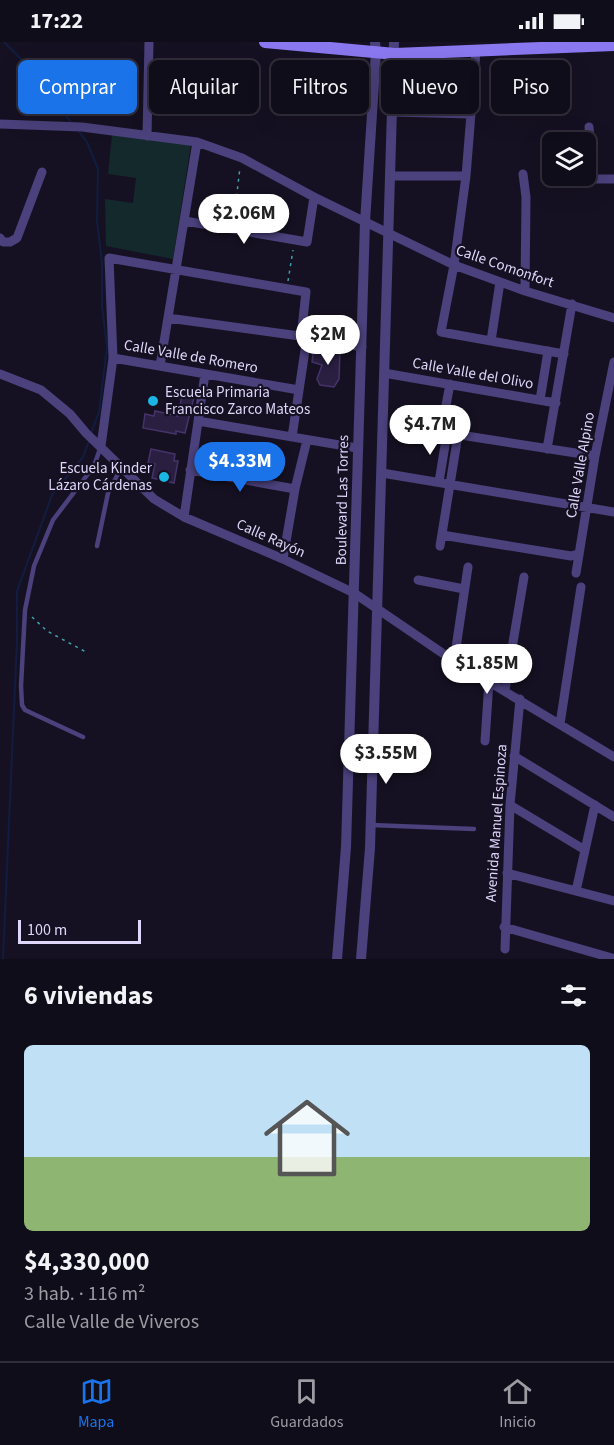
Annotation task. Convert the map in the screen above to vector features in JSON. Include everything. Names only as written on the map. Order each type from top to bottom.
[{"type":"main road","points":[[265,42],[476,51],[614,45]]},
{"type":"street","points":[[147,136],[149,42]]},
{"type":"street","name":"Boulevard Las Torres","points":[[337,959],[346,847],[357,448],[375,47]]},
{"type":"street","points":[[475,60],[476,51]]},
{"type":"street","points":[[361,959],[371,825],[393,114]]},
{"type":"street","points":[[470,114],[466,176],[454,265],[441,332],[564,354]]},
{"type":"street","name":"Calle Comonfort","points":[[0,124],[82,127],[197,142],[242,158],[314,197],[454,265],[525,291],[614,318]]},
{"type":"street","points":[[589,127],[593,179],[614,179]]},
{"type":"street","points":[[160,366],[197,142]]},
{"type":"street","points":[[0,238],[3,242],[10,242],[16,238],[42,172]]},
{"type":"street","points":[[523,174],[526,197],[525,291]]},
{"type":"street","points":[[391,176],[466,176]]},
{"type":"street","points":[[185,221],[307,242],[314,197]]},
{"type":"street","points":[[98,443],[113,358],[109,258],[306,292],[299,390],[292,437]]},
{"type":"street","points":[[491,341],[500,282]]},
{"type":"street","points":[[548,449],[572,304]]},
{"type":"street","points":[[168,318],[362,347]]},
{"type":"street","points":[[540,400],[549,351]]},
{"type":"street","name":"Calle Valle de Romero","points":[[113,358],[299,390]]},
{"type":"street","name":"Calle Valle Alpino","points":[[576,573],[595,456],[614,362]]},
{"type":"street","name":"Calle Valle del Olivo","points":[[384,373],[556,403]]},
{"type":"street","name":"Calle Rayón","points":[[0,374],[41,390],[70,414],[86,433],[154,500],[184,517],[283,559],[354,593],[454,661],[506,690],[614,757]]},
{"type":"street","points":[[184,517],[205,374]]},
{"type":"street","points":[[440,546],[444,433],[450,384]]},
{"type":"street","points":[[198,421],[357,448]]},
{"type":"street","points":[[444,433],[595,456]]},
{"type":"street","points":[[444,483],[458,435]]},
{"type":"street","points":[[283,559],[295,489],[307,440]]},
{"type":"street","points":[[190,470],[295,489]]},
{"type":"street","points":[[381,473],[614,512]]},
{"type":"street","points":[[442,535],[571,556],[578,554]]},
{"type":"street","points":[[454,661],[468,567]]},
{"type":"street","points":[[506,690],[524,577]]},
{"type":"street","points":[[418,580],[464,589]]},
{"type":"street","points":[[560,724],[581,587]]},
{"type":"street","points":[[486,741],[489,681]]},
{"type":"street","name":"Avenida Manuel Espinoza","points":[[505,949],[510,805],[520,699]]},
{"type":"street","points":[[514,756],[614,817]]},
{"type":"street","points":[[510,805],[585,850]]},
{"type":"street","points":[[576,891],[596,805]]},
{"type":"street","points":[[507,873],[614,901]]},
{"type":"street","points":[[504,927],[613,956]]},
{"type":"lane","points":[[83,737],[25,710],[22,705],[21,686],[25,610],[34,566],[53,520],[93,466],[98,443]]},
{"type":"lane","points":[[97,546],[108,493],[121,468]]},
{"type":"lane","points":[[371,825],[474,829]]},
{"type":"path","points":[[233,230],[242,158]]},
{"type":"path","points":[[287,289],[294,240]]},
{"type":"path","points":[[25,610],[47,631],[86,651]]},
{"type":"green space","points":[[112,135],[191,144],[173,259],[106,246],[105,199],[133,203],[136,178],[108,174]]},
{"type":"building","points":[[314,346],[326,350],[327,348],[340,350],[339,379],[334,387],[320,385],[317,379],[322,365],[312,362]]},
{"type":"building","points":[[182,395],[194,397],[185,433],[176,431],[176,434],[143,428],[145,414],[154,416],[155,411],[178,416]]},
{"type":"building","points":[[151,449],[175,454],[174,461],[178,461],[174,483],[152,478],[155,464],[148,463]]},
{"type":"waterway","points":[[4,42],[27,65],[71,122]]},
{"type":"waterway","points":[[77,129],[87,142],[98,169],[97,221],[107,347],[99,412],[91,433]]},
{"type":"waterway","points":[[3,959],[17,640],[17,591],[52,495],[83,457],[89,441]]},
{"type":"place","name":"Escuela Primaria Francisco Zarco Mateos","points":[[153,401]]},
{"type":"place","name":"Escuela Kinder Lázaro Cárdenas","points":[[164,477]]}]
